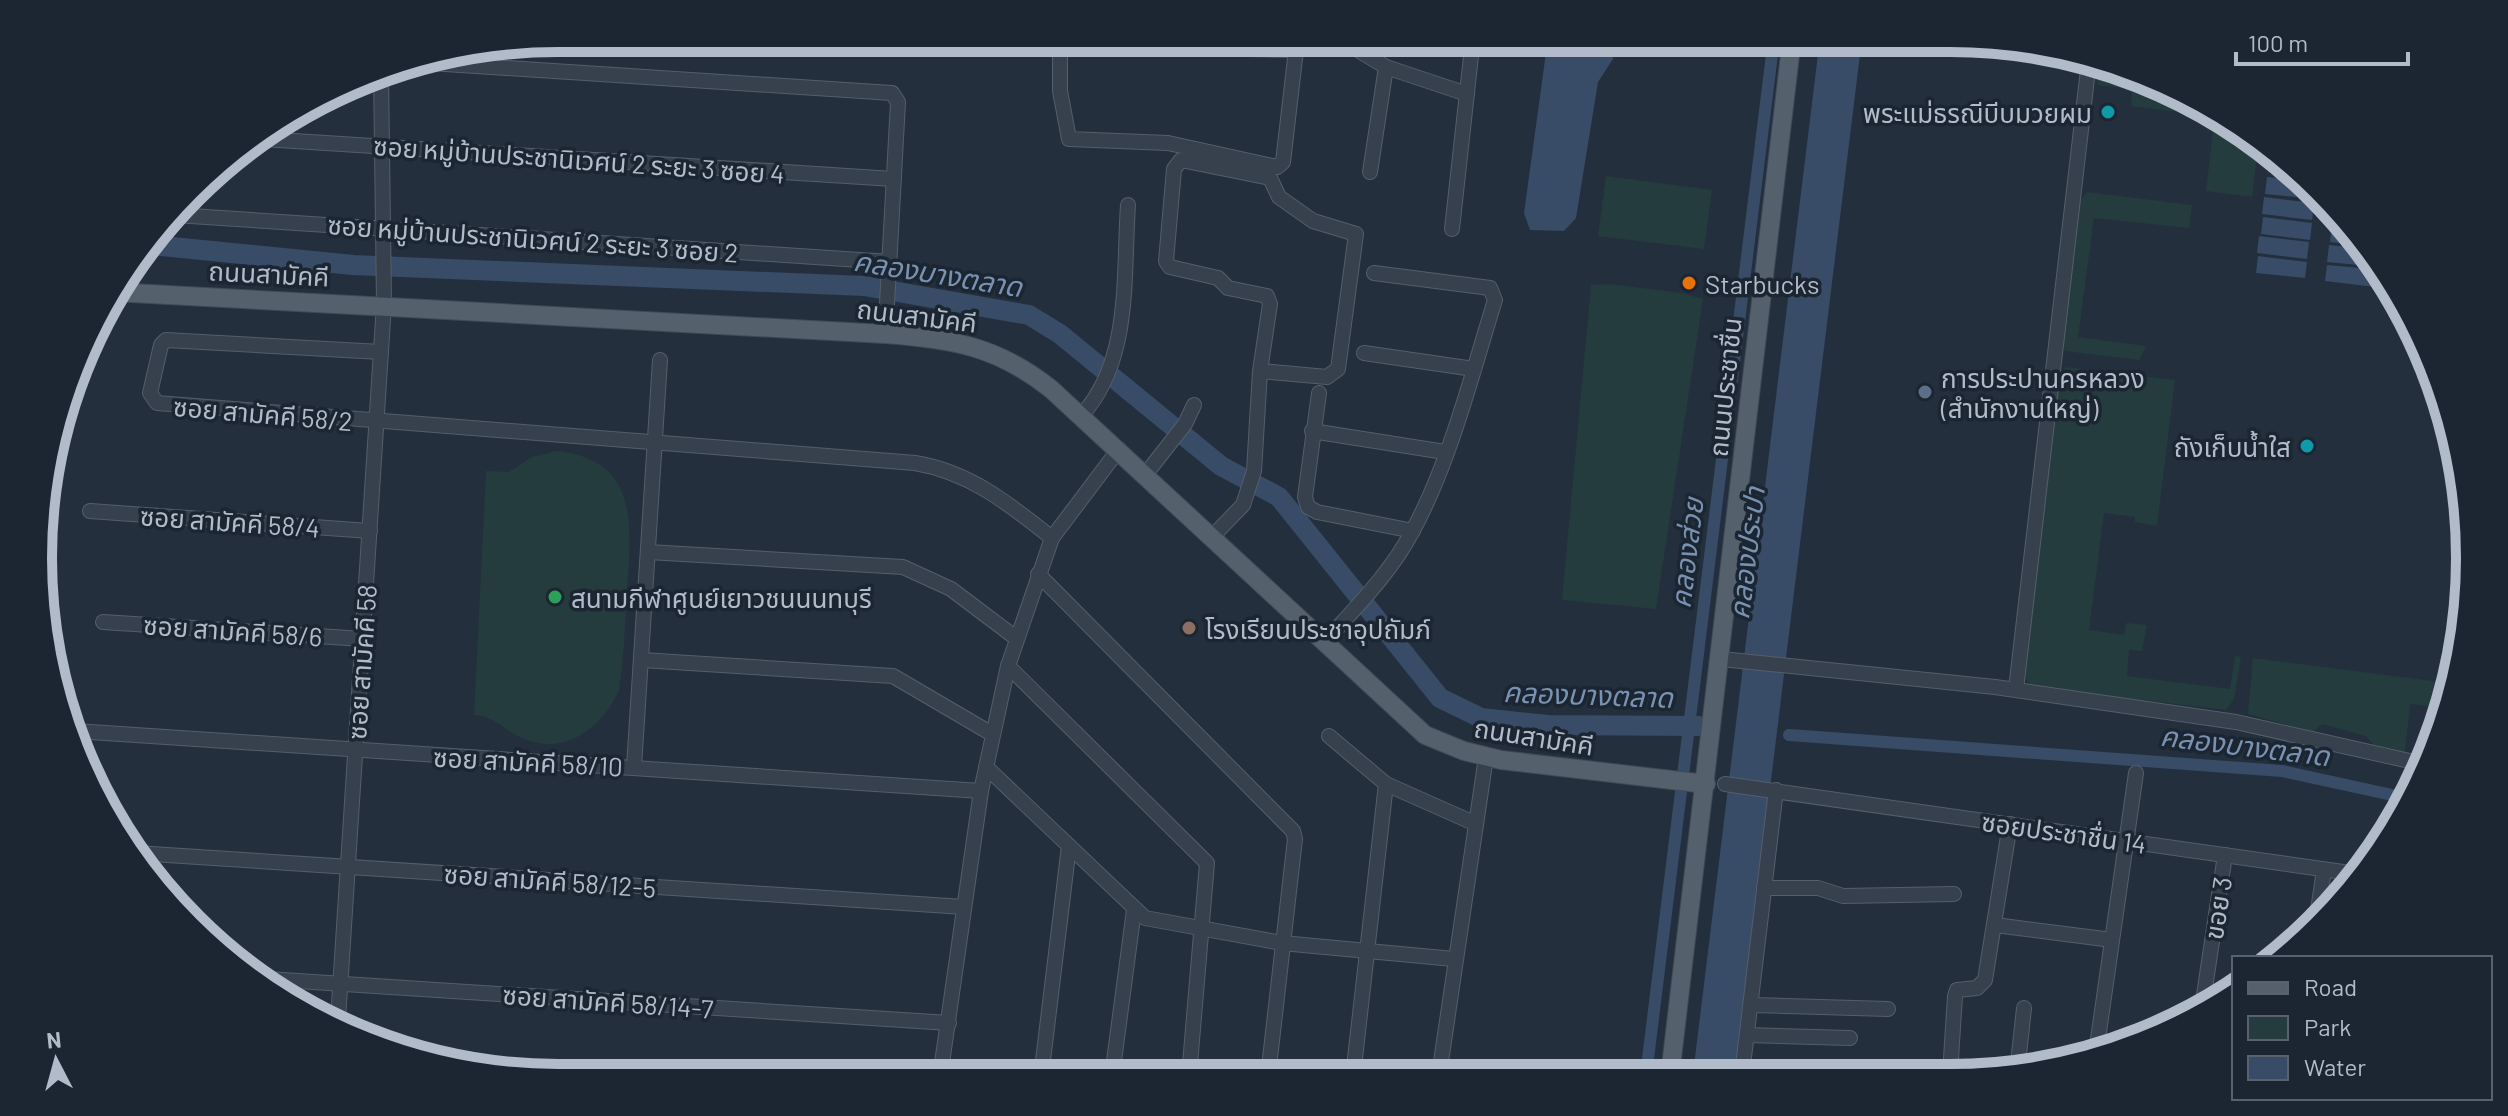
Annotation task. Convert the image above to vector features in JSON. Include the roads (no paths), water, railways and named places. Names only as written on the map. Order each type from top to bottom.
[{"type":"main road","name":"ถนนประชาชื่น","points":[[1671,1064],[1708,785],[1729,660],[1791,52]]},
{"type":"main road","name":"ถนนสามัคคี","points":[[128,293],[384,304],[885,334],[963,343],[1017,364],[1081,416],[1409,724],[1442,744],[1486,757],[1665,782],[1708,785]]},
{"type":"street","points":[[1060,52],[1060,91],[1069,139],[1168,143],[1281,167],[1298,52]]},
{"type":"street","points":[[1361,52],[1386,67],[1467,94]]},
{"type":"street","points":[[1452,229],[1472,52]]},
{"type":"street","points":[[449,64],[892,93],[898,102],[887,304]]},
{"type":"street","points":[[1370,172],[1386,67]]},
{"type":"street","points":[[2016,689],[2088,71]]},
{"type":"street","name":"ซอย สามัคคี 58","points":[[339,1014],[384,304],[381,84]]},
{"type":"street","name":"ซอย หมู่บ้านประชานิเวศน์ 2 ระยะ 3 ซอย 4","points":[[273,140],[894,179]]},
{"type":"street","points":[[1211,538],[1234,518],[1243,505],[1254,471],[1260,371],[1270,304],[1267,296],[1228,288],[1218,278],[1170,267],[1166,261],[1174,169],[1181,160],[1270,178],[1279,197],[1313,221],[1356,234],[1338,369],[1327,377],[1260,371]]},
{"type":"street","points":[[1081,416],[1097,399],[1105,382],[1120,333],[1128,205]]},
{"type":"street","name":"ซอย หมู่บ้านประชานิเวศน์ 2 ระยะ 3 ซอย 2","points":[[186,216],[890,269]]},
{"type":"street","points":[[1333,633],[1369,593],[1413,531],[1445,452],[1495,300],[1490,288],[1374,273]]},
{"type":"street","name":"ซอย สามัคคี 58/2","points":[[381,352],[166,340],[161,345],[150,385],[151,398],[157,403],[377,423],[934,466],[978,483],[1052,538]]},
{"type":"street","points":[[1364,353],[1474,369]]},
{"type":"street","points":[[634,767],[660,360]]},
{"type":"street","points":[[1319,393],[1305,497],[1308,507],[1413,531]]},
{"type":"street","points":[[1145,475],[1185,424],[1194,405]]},
{"type":"street","points":[[1312,431],[1445,452]]},
{"type":"street","points":[[942,1064],[981,791],[1016,638],[1052,538],[1119,449]]},
{"type":"street","name":"ซอย สามัคคี 58/4","points":[[90,511],[370,531]]},
{"type":"street","points":[[648,552],[903,567],[951,589],[1016,638]]},
{"type":"street","points":[[1038,574],[1293,831],[1295,839],[1269,1064]]},
{"type":"street","name":"ซอย สามัคคี 58/6","points":[[103,622],[363,639]]},
{"type":"street","points":[[642,660],[893,676],[992,734]]},
{"type":"street","points":[[1729,660],[2016,689],[2239,723],[2413,762]]},
{"type":"street","points":[[1008,666],[1207,863],[1190,1064]]},
{"type":"street","name":"ซอย สามัคคี 58/10","points":[[83,732],[981,791]]},
{"type":"street","points":[[1329,736],[1386,784],[1476,824]]},
{"type":"street","points":[[1440,1064],[1486,757]]},
{"type":"street","points":[[986,767],[1145,918],[1282,943],[1454,959]]},
{"type":"street","points":[[2098,1042],[2136,773]]},
{"type":"street","points":[[1354,1064],[1386,784]]},
{"type":"street","name":"ซอยประชาชื่น 14","points":[[1708,785],[1774,790],[2346,873]]},
{"type":"street","points":[[1743,1064],[1774,790]]},
{"type":"street","points":[[1951,1064],[1955,996],[1963,988],[1983,986],[2010,824]]},
{"type":"street","points":[[1043,1064],[1069,846]]},
{"type":"street","name":"ซอย สามัคคี 58/12-5","points":[[148,854],[964,907]]},
{"type":"street","name":"ขอย 3","points":[[2204,995],[2225,855]]},
{"type":"street","points":[[2319,904],[2324,870]]},
{"type":"street","points":[[1764,888],[1818,888],[1843,896],[1954,894]]},
{"type":"street","points":[[1114,1064],[1134,910]]},
{"type":"street","points":[[1995,925],[2112,940]]},
{"type":"street","name":"ซอย สามัคคี 58/14-7","points":[[278,980],[949,1023]]},
{"type":"street","points":[[1750,1005],[1888,1009]]},
{"type":"street","points":[[2018,1060],[2024,1008]]},
{"type":"street","points":[[1747,1035],[1850,1038]]},
{"type":"water","points":[[1546,52],[1613,52],[1613,59],[1598,82],[1576,218],[1564,231],[1530,230],[1524,213]]},
{"type":"water","points":[[1818,52],[1860,52],[1736,1064],[1694,1064]]},
{"type":"water","points":[[2267,177],[2285,179],[2306,198],[2265,194]]},
{"type":"water","points":[[2264,197],[2310,203],[2314,206],[2312,220],[2262,214]]},
{"type":"water","points":[[2263,217],[2312,223],[2310,240],[2261,234]]},
{"type":"water","points":[[2332,226],[2346,244],[2330,242]]},
{"type":"water","points":[[2259,236],[2309,242],[2307,259],[2257,253]]},
{"type":"water","points":[[2329,245],[2349,247],[2362,265],[2327,262]]},
{"type":"water","points":[[2258,256],[2307,262],[2305,278],[2256,273]]},
{"type":"water","points":[[2327,265],[2365,268],[2375,284],[2375,287],[2325,281]]},
{"type":"waterway","name":"คลองส่วย","points":[[1647,1064],[1772,52]]},
{"type":"waterway","name":"คลองบางตลาด","points":[[160,246],[353,265],[864,286],[1029,315],[1060,334],[1221,466],[1279,497],[1440,698],[1481,718],[1548,725],[1699,726]]},
{"type":"waterway","name":"คลองบางตลาด","points":[[1789,735],[2282,771],[2396,796]]},
{"type":"place","name":"พระแม่ธรณีบีบมวยผม","points":[[2108,112]]},
{"type":"place","name":"Starbucks","points":[[1689,283]]},
{"type":"place","name":"การประปานครหลวง (สำนักงานใหญ่)","points":[[1925,392]]},
{"type":"place","name":"ถังเก็บน้ำใส","points":[[2307,446]]},
{"type":"place","name":"สนามกีฬาศูนย์เยาวชนนนทบุรี","points":[[555,597]]},
{"type":"place","name":"โรงเรียนประชาอุปถัมภ์","points":[[1189,628]]},
{"type":"water label","name":"คลองประปา","points":[[1746,553]]}]
